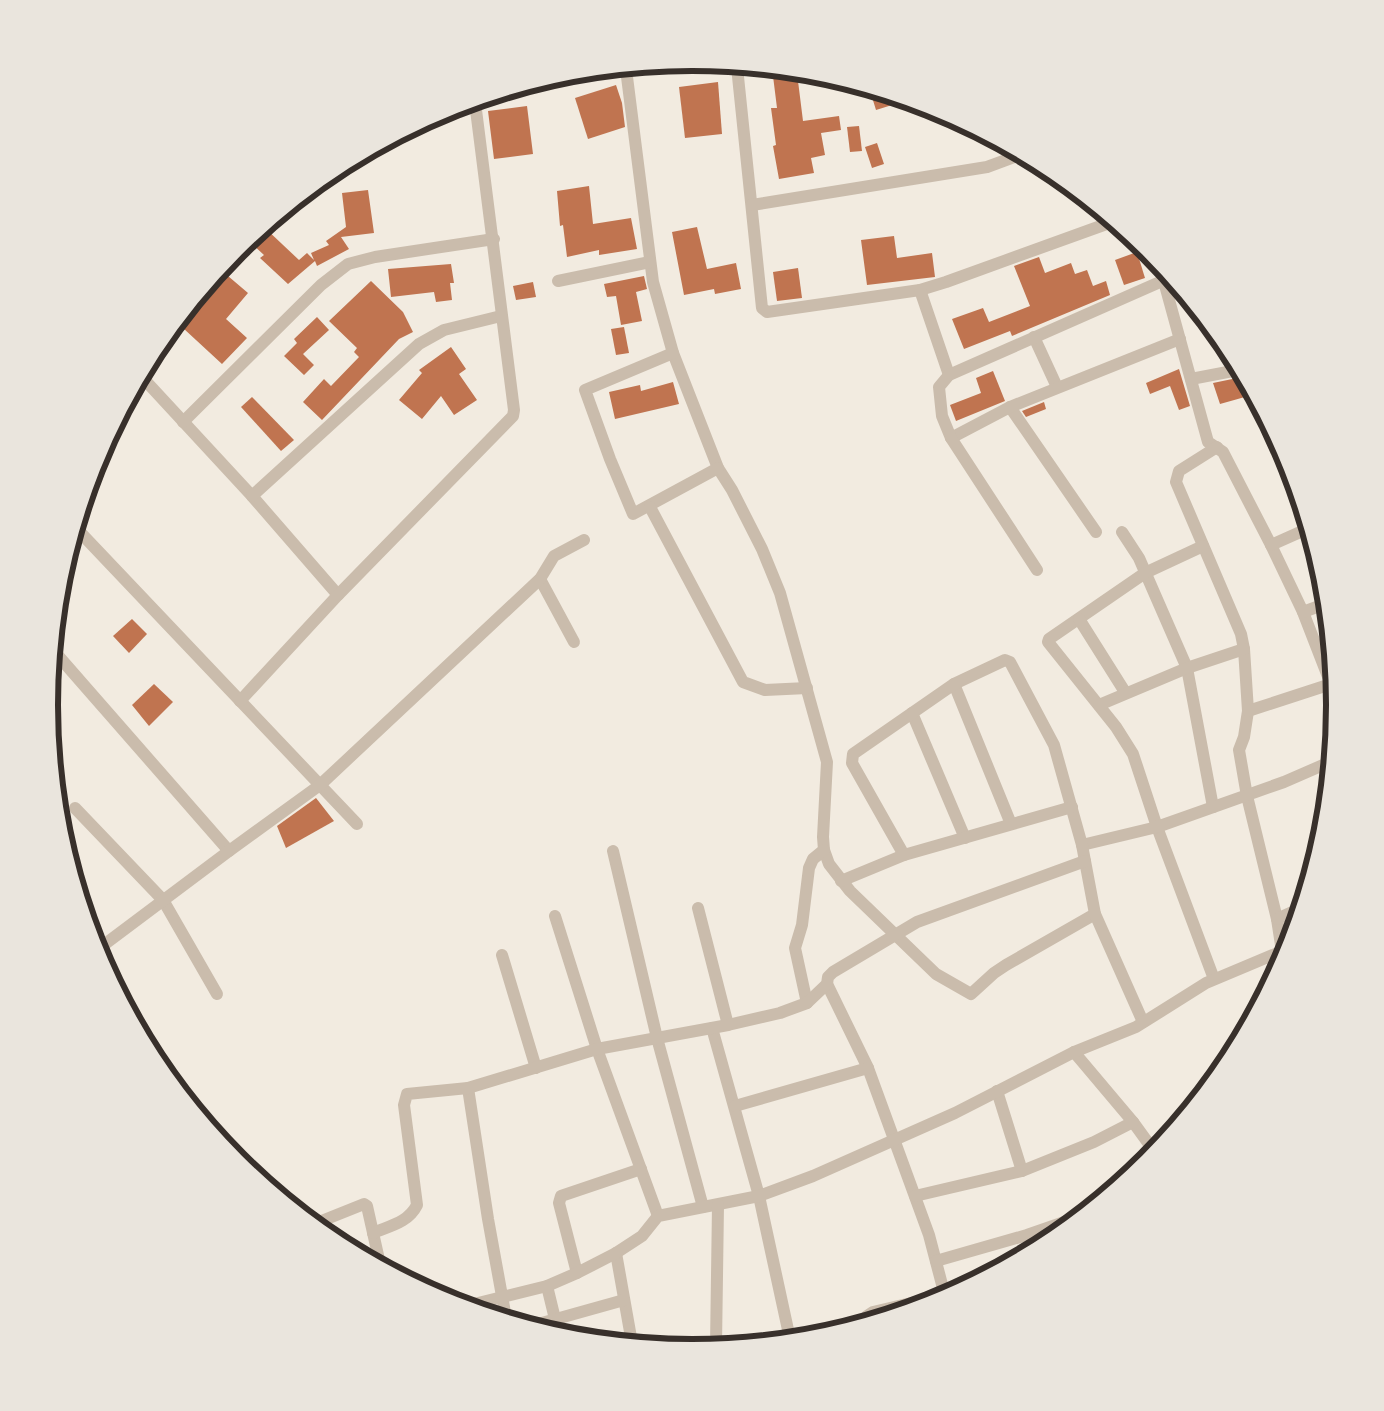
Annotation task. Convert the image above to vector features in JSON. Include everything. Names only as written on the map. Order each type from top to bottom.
[{"type":"street","points":[[738,72],[762,308],[764,310],[920,290],[1106,224]]},
{"type":"street","points":[[627,74],[653,282],[673,353],[718,468],[732,490],[780,593],[827,762],[824,850],[829,864],[841,881],[936,974],[971,994],[1000,969],[1095,914]]},
{"type":"street","points":[[240,701],[338,595],[513,416],[514,410],[501,316],[494,238],[476,109]]},
{"type":"street","points":[[752,205],[987,167],[1012,158]]},
{"type":"street","points":[[183,422],[321,285],[348,264],[376,257],[494,238]]},
{"type":"street","points":[[558,281],[650,262]]},
{"type":"street","points":[[1037,570],[951,438],[942,416],[939,387],[949,375],[1163,281]]},
{"type":"street","points":[[1169,287],[1180,340],[1203,423],[1212,444],[1224,452],[1271,545],[1303,612],[1325,666]]},
{"type":"street","points":[[920,290],[949,375]]},
{"type":"street","points":[[252,496],[419,344],[444,330],[501,316]]},
{"type":"street","points":[[1034,338],[1057,387]]},
{"type":"street","points":[[951,438],[1010,407],[1180,340]]},
{"type":"street","points":[[673,353],[584,391],[632,513],[635,514],[650,507],[718,468]]},
{"type":"street","points":[[1191,379],[1231,371]]},
{"type":"street","points":[[147,382],[252,496],[338,595]]},
{"type":"street","points":[[1010,407],[1096,532]]},
{"type":"street","points":[[1212,444],[1179,471],[1176,476],[1176,482],[1241,634],[1244,649],[1248,711],[1244,737],[1239,750],[1247,796],[1281,941]]},
{"type":"street","points":[[650,507],[743,682],[764,690],[807,688]]},
{"type":"street","points":[[1271,545],[1302,531]]},
{"type":"street","points":[[1122,532],[1139,558],[1187,668],[1213,807]]},
{"type":"street","points":[[81,534],[357,824]]},
{"type":"street","points":[[105,944],[229,850],[320,785],[540,578],[554,556],[584,540]]},
{"type":"street","points":[[1203,546],[1145,572],[1049,639],[1048,642],[1134,754],[1157,827],[1214,979]]},
{"type":"street","points":[[540,578],[574,642]]},
{"type":"street","points":[[1303,612],[1318,606]]},
{"type":"street","points":[[1079,619],[1125,692]]},
{"type":"street","points":[[1098,705],[1125,692],[1187,668],[1244,649]]},
{"type":"street","points":[[60,657],[229,850]]},
{"type":"street","points":[[904,855],[852,763],[853,754],[954,684],[999,661],[1005,660],[1010,662],[1054,745],[1082,844],[1095,914],[1143,1022]]},
{"type":"street","points":[[1248,711],[1325,683]]},
{"type":"street","points":[[954,684],[1012,824]]},
{"type":"street","points":[[912,713],[965,838]]},
{"type":"street","points":[[1082,844],[1157,827],[1247,796],[1323,765]]},
{"type":"street","points":[[841,881],[904,855],[1072,807]]},
{"type":"street","points":[[75,808],[164,900],[217,994]]},
{"type":"street","points":[[807,1003],[795,948],[802,925],[809,868],[813,859],[824,850]]},
{"type":"street","points":[[613,851],[657,1038],[703,1207]]},
{"type":"street","points":[[943,1288],[915,1196],[895,1140],[868,1068],[827,984],[828,977],[896,933],[917,922],[1085,861]]},
{"type":"street","points":[[698,908],[728,1025]]},
{"type":"street","points":[[1277,919],[1291,913]]},
{"type":"street","points":[[556,916],[597,1049],[658,1216]]},
{"type":"street","points":[[502,955],[536,1068]]},
{"type":"street","points":[[478,1302],[502,1295],[547,1286],[577,1273],[616,1253],[642,1236],[658,1216],[759,1196],[812,1176],[895,1140],[1074,1052],[1117,1036],[1214,979],[1274,956]]},
{"type":"street","points":[[372,1233],[404,1221],[417,1206],[404,1097],[407,1094],[468,1088],[597,1049],[728,1025],[807,1003],[827,984]]},
{"type":"street","points":[[712,1028],[759,1196],[789,1333]]},
{"type":"street","points":[[1074,1052],[1134,1122],[1150,1145]]},
{"type":"street","points":[[735,1106],[868,1068]]},
{"type":"street","points":[[468,1088],[505,1311]]},
{"type":"street","points":[[997,1091],[1022,1170]]},
{"type":"street","points":[[915,1196],[1022,1170],[1094,1142],[1134,1122]]},
{"type":"street","points":[[577,1273],[559,1199],[561,1196],[641,1169]]},
{"type":"street","points":[[322,1221],[364,1204],[367,1206],[378,1257]]},
{"type":"street","points":[[716,1339],[718,1205]]},
{"type":"street","points":[[936,1261],[1027,1236],[1055,1226]]},
{"type":"street","points":[[616,1253],[631,1337]]},
{"type":"street","points":[[547,1286],[555,1319]]},
{"type":"street","points":[[544,1322],[624,1300]]},
{"type":"street","points":[[871,1314],[885,1309]]},
{"type":"building","points":[[773,76],[798,80],[803,121],[839,116],[841,130],[821,133],[825,155],[811,158],[814,173],[779,179],[773,146],[776,145],[771,108],[777,108]]},
{"type":"building","points":[[718,82],[722,134],[685,138],[679,87]]},
{"type":"building","points":[[616,85],[622,103],[625,127],[588,139],[575,98]]},
{"type":"building","points":[[872,98],[894,104],[876,110]]},
{"type":"building","points":[[527,106],[533,154],[494,159],[488,111]]},
{"type":"building","points":[[859,126],[862,151],[850,152],[847,127]]},
{"type":"building","points":[[877,143],[884,164],[872,168],[865,147]]},
{"type":"building","points":[[589,186],[593,224],[631,218],[637,249],[599,255],[599,250],[567,257],[563,225],[560,226],[557,191]]},
{"type":"building","points":[[368,190],[374,233],[341,237],[349,249],[317,266],[315,261],[288,284],[260,258],[264,255],[255,246],[269,232],[299,260],[307,253],[314,260],[311,253],[329,245],[326,241],[346,227],[342,193]]},
{"type":"building","points":[[697,227],[707,269],[736,263],[741,289],[715,294],[714,289],[684,295],[672,232]]},
{"type":"building","points":[[894,236],[897,258],[932,253],[935,277],[867,285],[861,240]]},
{"type":"building","points":[[1136,252],[1145,278],[1124,285],[1115,260]]},
{"type":"building","points":[[1039,257],[1045,273],[1071,263],[1075,274],[1087,270],[1093,286],[1106,281],[1110,295],[1012,336],[1010,331],[964,349],[952,319],[983,308],[989,322],[1030,306],[1014,266]]},
{"type":"building","points":[[451,264],[454,283],[450,283],[452,300],[436,302],[434,292],[391,297],[388,269]]},
{"type":"building","points":[[798,268],[802,298],[777,301],[773,272]]},
{"type":"building","points":[[228,276],[248,293],[226,319],[247,338],[222,364],[183,328],[204,300],[206,302]]},
{"type":"building","points":[[644,276],[647,289],[636,292],[642,321],[621,325],[616,296],[607,297],[604,284]]},
{"type":"building","points":[[371,281],[403,312],[413,332],[399,339],[322,420],[303,402],[324,379],[331,386],[359,357],[354,352],[357,348],[329,321]]},
{"type":"building","points":[[533,282],[536,297],[516,300],[513,286]]},
{"type":"building","points":[[317,317],[329,330],[303,354],[314,365],[304,375],[284,356],[297,343],[294,339]]},
{"type":"building","points":[[624,327],[629,353],[616,355],[611,329]]},
{"type":"building","points":[[451,347],[466,369],[459,374],[477,400],[454,415],[441,396],[422,419],[399,400],[422,373],[419,370]]},
{"type":"building","points":[[1179,369],[1190,406],[1179,410],[1170,386],[1150,394],[1146,383]]},
{"type":"building","points":[[993,371],[1005,401],[956,421],[950,405],[981,393],[976,378]]},
{"type":"building","points":[[1235,378],[1246,397],[1220,404],[1213,383]]},
{"type":"building","points":[[673,382],[679,404],[615,419],[609,392],[640,385],[641,391]]},
{"type":"building","points":[[252,397],[294,440],[281,451],[241,407]]},
{"type":"building","points":[[1044,402],[1046,409],[1026,417],[1022,411]]},
{"type":"building","points":[[132,619],[147,634],[129,653],[113,636]]},
{"type":"building","points":[[154,684],[173,702],[149,726],[132,705]]},
{"type":"building","points":[[316,798],[334,821],[286,848],[277,826]]}]
